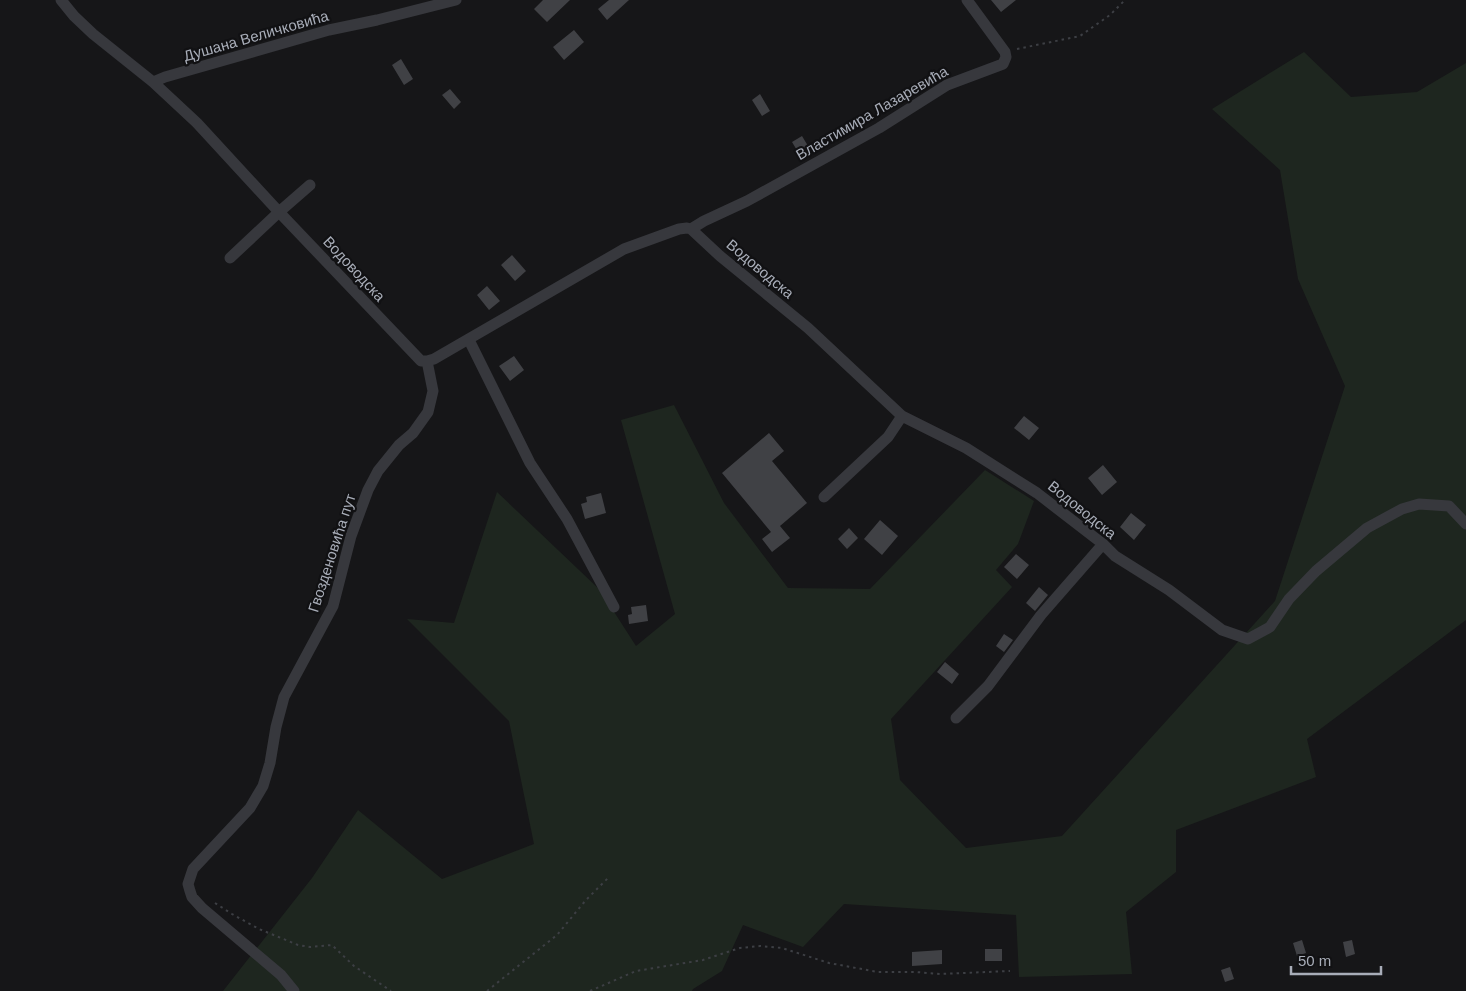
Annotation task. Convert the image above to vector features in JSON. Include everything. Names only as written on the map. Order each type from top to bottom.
[{"type":"street","name":"Водоводска","points":[[61,0],[92,34],[153,82],[197,123],[418,359],[427,362]]},
{"type":"street","name":"Душана Величковића","points":[[153,82],[280,43],[456,0]]},
{"type":"street","points":[[967,0],[1005,52]]},
{"type":"street","name":"Властимира Лазаревића","points":[[691,229],[704,221],[747,202],[879,128],[947,85],[1003,64],[1006,57],[1005,52]]},
{"type":"street","points":[[230,258],[310,185]]},
{"type":"street","points":[[427,362],[624,249],[679,229],[691,229]]},
{"type":"street","name":"Водоводска","points":[[691,229],[720,256],[808,328],[902,416],[966,448],[1037,493],[1103,544],[1115,556],[1169,590],[1222,630],[1248,639],[1270,627],[1289,599],[1316,571],[1367,528],[1402,509],[1420,504],[1449,506],[1466,524]]},
{"type":"street","points":[[468,340],[530,463],[567,519],[614,607]]},
{"type":"street","name":"Гвозденовића пут","points":[[294,991],[281,975],[202,908],[192,897],[188,884],[193,869],[250,808],[263,786],[270,763],[276,727],[284,697],[333,606],[351,536],[368,490],[378,471],[399,445],[417,428],[428,412],[433,390],[427,362]]},
{"type":"street","points":[[824,497],[888,437],[902,416]]},
{"type":"street","points":[[956,718],[988,686],[1041,616],[1103,544]]},
{"type":"path","points":[[1005,52],[1080,36],[1110,15],[1125,0]]},
{"type":"path","points":[[487,991],[557,935],[586,900],[608,878]]},
{"type":"path","points":[[210,899],[259,929],[291,942],[310,947],[332,945],[354,966],[391,991]]},
{"type":"path","points":[[590,991],[636,971],[703,960],[740,948],[760,946],[782,948],[829,963],[878,972],[940,974],[1010,972]]},
{"type":"shaded area","points":[[1304,52],[1351,97],[1417,92],[1466,63],[1466,620],[1307,739],[1316,777],[1176,830],[1176,872],[1126,912],[1132,974],[1019,977],[1016,915],[844,904],[803,947],[743,925],[722,971],[692,991],[223,991],[312,878],[358,810],[442,879],[534,844],[509,721],[407,619],[454,623],[497,492],[600,590],[636,646],[675,614],[621,420],[674,405],[724,503],[788,588],[870,589],[985,470],[1034,501],[1018,544],[996,570],[1012,587],[891,719],[900,780],[966,848],[1062,836],[1275,601],[1345,386],[1298,279],[1280,170],[1212,109]]},
{"type":"building","points":[[543,0],[570,0],[547,22],[534,9]]},
{"type":"building","points":[[609,0],[629,0],[607,20],[598,9]]},
{"type":"building","points":[[991,0],[1016,0],[1001,12]]},
{"type":"building","points":[[574,30],[584,42],[564,60],[553,47]]},
{"type":"building","points":[[401,59],[413,79],[404,85],[392,65]]},
{"type":"building","points":[[450,89],[461,102],[454,109],[442,95]]},
{"type":"building","points":[[760,94],[770,111],[762,116],[752,100]]},
{"type":"building","points":[[802,136],[811,151],[801,157],[792,142]]},
{"type":"building","points":[[512,255],[526,271],[515,281],[501,265]]},
{"type":"building","points":[[487,286],[500,301],[489,310],[477,295]]},
{"type":"building","points":[[514,356],[524,370],[510,381],[499,366]]},
{"type":"building","points":[[1024,416],[1039,428],[1029,440],[1014,428]]},
{"type":"building","points":[[769,433],[784,451],[772,461],[807,503],[780,526],[790,538],[772,552],[762,539],[771,532],[722,473]]},
{"type":"building","points":[[1103,465],[1117,482],[1102,495],[1088,478]]},
{"type":"building","points":[[601,493],[606,513],[585,519],[581,504],[587,502],[586,497]]},
{"type":"building","points":[[1131,513],[1146,525],[1134,540],[1120,527]]},
{"type":"building","points":[[880,520],[898,536],[882,555],[864,539]]},
{"type":"building","points":[[849,528],[858,538],[847,549],[838,539]]},
{"type":"building","points":[[1016,554],[1029,565],[1017,579],[1004,567]]},
{"type":"building","points":[[1039,587],[1048,595],[1035,611],[1026,603]]},
{"type":"building","points":[[646,605],[648,621],[629,624],[628,615],[632,614],[631,607]]},
{"type":"building","points":[[1004,634],[1013,640],[1004,652],[996,646]]},
{"type":"building","points":[[945,662],[959,674],[952,684],[937,672]]},
{"type":"building","points":[[1302,940],[1306,953],[1297,956],[1293,943]]},
{"type":"building","points":[[1352,940],[1355,954],[1346,957],[1343,942]]},
{"type":"building","points":[[985,949],[1002,949],[1002,961],[985,961]]},
{"type":"building","points":[[942,950],[942,964],[912,966],[912,952]]},
{"type":"building","points":[[1230,967],[1234,979],[1225,982],[1221,970]]}]
